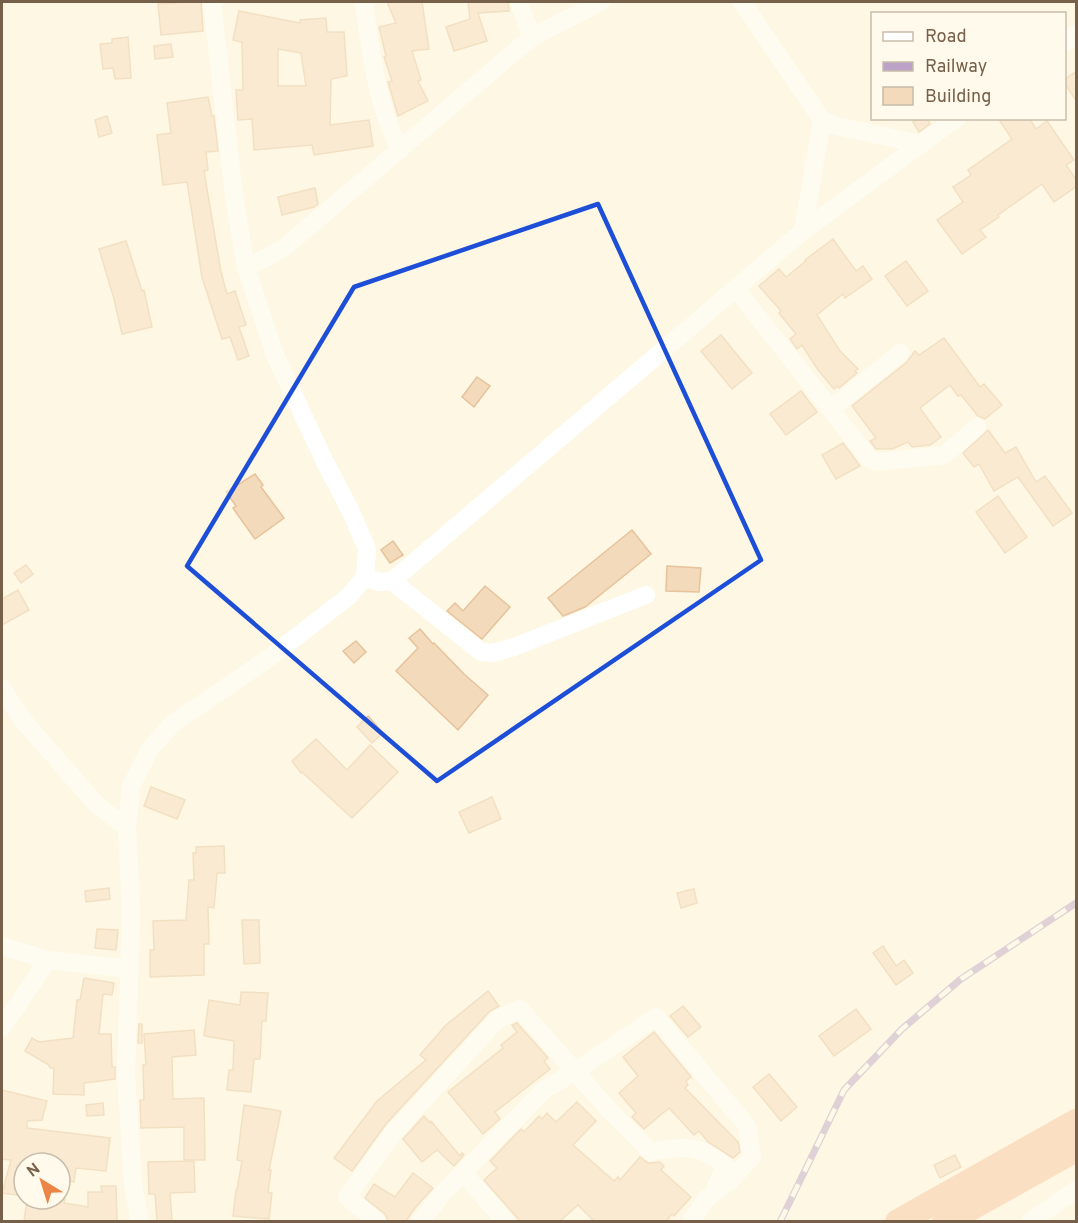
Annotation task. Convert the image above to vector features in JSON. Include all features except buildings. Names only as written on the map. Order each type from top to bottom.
[{"type":"highway","points":[[898,1221],[1077,1122]]},
{"type":"highway","points":[[945,1221],[1077,1149]]},
{"type":"street","points":[[140,1221],[133,1185],[126,1074],[131,911],[127,828],[131,786],[150,748],[172,724],[269,658],[348,597],[365,577],[367,549],[275,355],[246,267],[234,196],[212,2]]},
{"type":"street","points":[[358,2],[388,127],[400,150]]},
{"type":"street","points":[[519,2],[532,38]]},
{"type":"street","points":[[246,267],[285,247],[532,38],[601,2]]},
{"type":"street","points":[[742,2],[822,120],[836,126],[921,144]]},
{"type":"street","points":[[802,231],[822,120]]},
{"type":"street","points":[[365,577],[380,582],[392,580],[802,231],[954,120]]},
{"type":"street","points":[[736,289],[869,458],[878,462],[944,455],[977,427]]},
{"type":"street","points":[[831,409],[900,353]]},
{"type":"street","points":[[392,580],[481,652],[493,653],[514,647],[646,595]]},
{"type":"street","points":[[2,688],[21,718],[96,804],[127,828]]},
{"type":"street","points":[[2,946],[48,960],[130,969]]},
{"type":"street","points":[[2,1028],[48,960]]},
{"type":"street","points":[[376,1221],[347,1197],[394,1132],[498,1019],[520,1009],[574,1072],[651,1152],[690,1148],[704,1151],[725,1166],[713,1194]]},
{"type":"street","points":[[420,1221],[444,1193],[544,1090],[656,1017],[747,1126],[752,1157],[730,1181],[707,1198],[691,1221]]},
{"type":"street","points":[[464,1173],[506,1221]]},
{"type":"street","points":[[1030,1221],[1077,1190]]},
{"type":"highlighted area","points":[[598,204],[761,560],[437,781],[187,566],[354,287]]},
{"type":"railway","points":[[780,1222],[844,1090],[902,1029],[961,979],[1076,903]]}]
